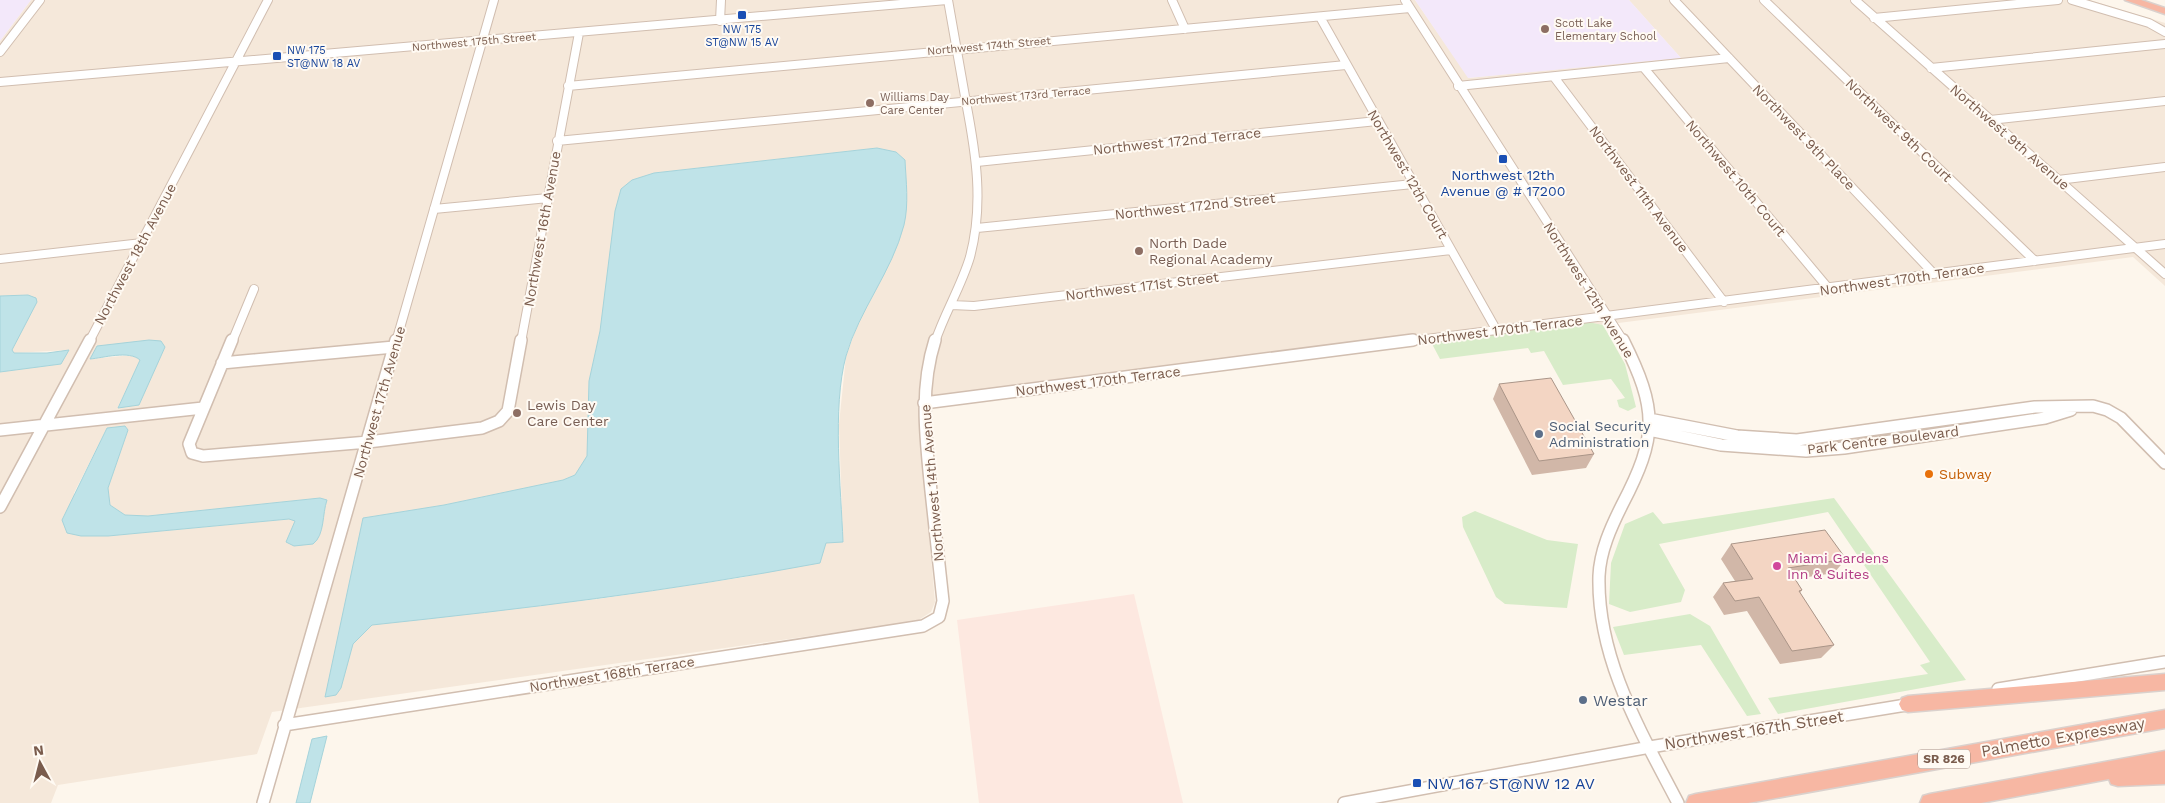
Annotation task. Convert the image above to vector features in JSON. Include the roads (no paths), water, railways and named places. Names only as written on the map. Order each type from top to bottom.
[{"type":"highway","points":[[2130,0],[2165,11]]},
{"type":"highway","points":[[1908,704],[2165,682]]},
{"type":"highway","name":"Palmetto Expressway","points":[[1696,803],[2165,719]]},
{"type":"highway","points":[[1930,803],[2165,760]]},
{"type":"highway","points":[[2062,779],[2165,775]]},
{"type":"street","points":[[0,52],[40,0]]},
{"type":"street","name":"Northwest 18th Avenue","points":[[0,507],[142,243],[268,0]]},
{"type":"street","name":"Northwest 17th Avenue","points":[[263,803],[494,0]]},
{"type":"street","points":[[720,20],[721,0]]},
{"type":"street","name":"Northwest 175th Street","points":[[0,82],[482,42],[948,0]]},
{"type":"street","name":"Northwest 14th Avenue","points":[[939,617],[943,601],[925,433],[924,404],[928,362],[941,323],[951,305],[970,256],[977,228],[979,205],[977,162],[967,102],[955,49],[948,0]]},
{"type":"street","points":[[1172,0],[1185,28]]},
{"type":"street","name":"Northwest 9th Place","points":[[1674,0],[1934,274]]},
{"type":"street","name":"Northwest 9th Court","points":[[1764,0],[2035,261]]},
{"type":"street","name":"Northwest 9th Avenue","points":[[1855,0],[2165,274]]},
{"type":"street","points":[[1874,18],[2058,0]]},
{"type":"street","points":[[2072,0],[2141,20],[2165,32]]},
{"type":"street","name":"Northwest 174th Street","points":[[568,86],[1320,17],[1408,4]]},
{"type":"street","name":"Northwest 12th Avenue","points":[[1408,4],[1458,86],[1609,316],[1634,361],[1641,381],[1650,425],[1645,456],[1606,539],[1599,570],[1601,620],[1610,658],[1650,747],[1678,803]]},
{"type":"street","name":"Northwest 12th Court","points":[[1320,17],[1377,121],[1497,330]]},
{"type":"street","name":"Northwest 16th Avenue","points":[[368,442],[482,428],[499,421],[508,411],[578,33]]},
{"type":"street","points":[[1931,68],[2165,44]]},
{"type":"street","points":[[1458,86],[1729,58]]},
{"type":"street","name":"Northwest 173rd Terrace","points":[[557,141],[1346,65]]},
{"type":"street","name":"Northwest 10th Court","points":[[1644,68],[1829,289]]},
{"type":"street","name":"Northwest 11th Avenue","points":[[1554,77],[1724,302]]},
{"type":"street","points":[[1990,120],[2165,101]]},
{"type":"street","name":"Northwest 172nd Terrace","points":[[977,162],[1377,121]]},
{"type":"street","points":[[2058,180],[2165,167]]},
{"type":"street","name":"Northwest 172nd Street","points":[[977,228],[1413,184]]},
{"type":"street","points":[[434,210],[548,198]]},
{"type":"street","points":[[0,259],[142,243]]},
{"type":"street","name":"Northwest 170th Terrace","points":[[924,404],[1829,289],[2165,244]]},
{"type":"street","name":"Northwest 171st Street","points":[[951,305],[974,306],[1451,250]]},
{"type":"street","points":[[254,289],[189,444],[192,453],[203,456],[368,442]]},
{"type":"street","points":[[222,363],[394,346]]},
{"type":"street","name":"Park Centre Boulevard","points":[[1650,425],[1737,436],[1797,440],[2036,408],[2086,406],[2107,410],[2121,418],[2165,462]]},
{"type":"street","name":"Park Centre Boulevard","points":[[1650,425],[1721,445],[1806,451],[2045,418],[2086,406]]},
{"type":"street","points":[[0,430],[203,408]]},
{"type":"street","points":[[2036,408],[2045,418]]},
{"type":"street","points":[[1887,428],[1896,440]]},
{"type":"street","points":[[1797,440],[1806,451]]},
{"type":"street","name":"Northwest 168th Terrace","points":[[284,725],[923,626],[939,617]]},
{"type":"street","name":"Northwest 167th Street","points":[[1344,803],[1650,747],[2165,662]]},
{"type":"water","points":[[877,148],[896,152],[905,160],[906,209],[899,242],[852,339],[842,377],[839,399],[838,448],[843,542],[826,543],[820,563],[764,573],[596,598],[372,625],[353,644],[341,688],[336,695],[325,697],[363,518],[444,505],[563,480],[575,475],[587,456],[589,381],[600,331],[615,211],[621,189],[632,180],[654,173]]},
{"type":"water","points":[[28,295],[36,298],[37,302],[12,350],[14,353],[47,353],[69,350],[61,364],[0,372],[0,296]]},
{"type":"water","points":[[149,340],[161,341],[165,347],[139,405],[118,408],[140,360],[129,355],[90,359],[97,346]]},
{"type":"water","points":[[125,426],[128,430],[108,488],[110,505],[125,515],[148,516],[320,498],[327,500],[320,535],[313,544],[294,546],[286,542],[295,521],[289,519],[108,536],[81,536],[67,533],[62,520],[107,428]]},
{"type":"water","points":[[327,736],[310,803],[296,803],[312,739]]},
{"type":"place","name":"NW 175 ST@NW 15 AV","points":[[742,15]]},
{"type":"place","name":"Scott Lake Elementary School","points":[[1545,29]]},
{"type":"place","name":"NW 175 ST@NW 18 AV","points":[[277,56]]},
{"type":"place","name":"Williams Day Care Center","points":[[870,103]]},
{"type":"place","name":"Northwest 12th Avenue @ # 17200","points":[[1503,159]]},
{"type":"place","name":"North Dade Regional Academy","points":[[1139,251]]},
{"type":"place","name":"Lewis Day Care Center","points":[[517,413]]},
{"type":"place","name":"Social Security Administration","points":[[1539,434]]},
{"type":"place","name":"Subway","points":[[1929,474]]},
{"type":"place","name":"Miami Gardens Inn & Suites","points":[[1777,566]]},
{"type":"place","name":"Westar","points":[[1583,700]]},
{"type":"place","name":"NW 167 ST@NW 12 AV","points":[[1417,783]]}]
